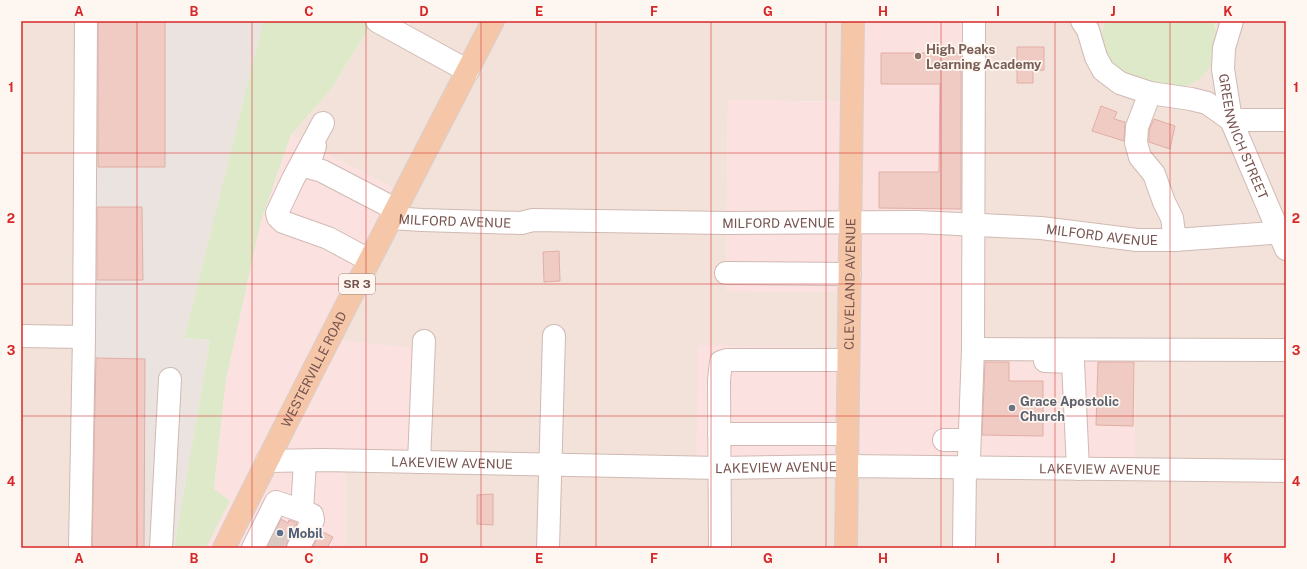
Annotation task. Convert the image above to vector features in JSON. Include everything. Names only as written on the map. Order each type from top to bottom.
[{"type":"main road","name":"WESTERVILLE ROAD","points":[[230,546],[252,492],[267,461],[393,213],[493,21]]},
{"type":"main road","name":"CLEVELAND AVENUE","points":[[846,548],[853,21]]},
{"type":"street","points":[[80,548],[84,337],[86,21]]},
{"type":"street","points":[[377,21],[468,71]]},
{"type":"street","points":[[964,548],[965,467],[968,460],[973,349],[974,21]]},
{"type":"street","points":[[1082,21],[1088,30],[1096,57],[1103,70],[1120,83],[1150,93],[1207,103],[1231,120],[1286,120]]},
{"type":"street","name":"GREENWICH STREET","points":[[1232,21],[1224,48],[1223,69],[1226,96],[1231,120],[1284,238]]},
{"type":"street","points":[[1150,93],[1137,128],[1136,143],[1140,157],[1154,174],[1164,202],[1172,218],[1175,240]]},
{"type":"street","points":[[369,260],[328,238],[283,222],[278,217],[277,213],[290,185],[323,123],[308,167],[322,171],[393,213]]},
{"type":"street","name":"MILFORD AVENUE","points":[[393,213],[422,220],[521,223],[532,220],[727,223],[850,222],[973,224],[1041,228],[1137,240],[1284,238]]},
{"type":"street","points":[[726,272],[850,274]]},
{"type":"street","points":[[21,336],[84,337]]},
{"type":"street","points":[[548,548],[554,336]]},
{"type":"street","points":[[419,462],[424,341]]},
{"type":"street","points":[[973,349],[1286,350]]},
{"type":"street","points":[[720,548],[719,380],[721,362],[732,360],[848,360]]},
{"type":"street","points":[[1036,361],[1073,362],[1078,468]]},
{"type":"street","points":[[161,548],[170,379]]},
{"type":"street","points":[[720,434],[848,434]]},
{"type":"street","points":[[944,440],[969,440]]},
{"type":"street","name":"LAKEVIEW AVENUE","points":[[267,461],[550,464],[720,468],[847,466],[1286,472]]},
{"type":"street","points":[[253,548],[288,510],[305,461]]},
{"type":"street","points":[[252,492],[288,510],[312,515],[313,520],[298,548]]},
{"type":"shaded area","points":[[21,21],[84,21],[81,548],[21,548]]},
{"type":"shaded area","points":[[84,21],[263,21],[184,338],[210,340],[174,548],[81,548]]},
{"type":"shaded area","points":[[373,21],[406,33],[411,21],[852,21],[849,102],[728,100],[726,291],[846,292],[845,348],[696,468],[972,345],[975,21],[1106,21],[1103,26],[1101,41],[1217,30],[1213,21],[1286,21],[1286,548],[346,548],[345,464],[329,339],[404,194],[291,135],[332,88]]},
{"type":"shaded area","points":[[852,21],[975,21],[972,345],[1135,349],[1135,469],[696,468],[698,345],[845,348],[846,292],[726,291],[728,100],[849,102]]},
{"type":"shaded area","points":[[291,135],[404,193],[330,339],[425,349],[425,464],[345,464],[346,548],[206,548],[230,501],[214,490],[226,380],[261,221]]},
{"type":"green space","points":[[263,21],[373,21],[332,88],[291,135],[261,221],[226,380],[214,489],[230,501],[206,548],[174,548],[210,340],[184,338]]},
{"type":"green space","points":[[1106,21],[1213,21],[1217,38],[1215,56],[1208,71],[1196,82],[1186,86],[1159,85],[1132,80],[1111,66],[1109,63],[1103,47],[1102,38],[1102,30]]},
{"type":"building","points":[[98,21],[165,21],[165,167],[98,167]]},
{"type":"building","points":[[1017,47],[1044,47],[1044,70],[1033,71],[1033,83],[1017,83]]},
{"type":"building","points":[[881,53],[961,53],[961,209],[879,208],[879,172],[939,172],[940,84],[881,84]]},
{"type":"building","points":[[1101,106],[1117,112],[1114,119],[1125,122],[1124,141],[1092,131]]},
{"type":"building","points":[[1154,119],[1175,126],[1170,149],[1149,142],[1149,130]]},
{"type":"building","points":[[97,207],[142,207],[143,280],[97,280]]},
{"type":"building","points":[[559,251],[560,281],[544,282],[543,252]]},
{"type":"building","points":[[96,358],[145,359],[144,548],[92,548]]},
{"type":"building","name":"Grace Apostolic Church","points":[[985,362],[1009,362],[1009,381],[1043,381],[1043,436],[982,435]]},
{"type":"building","points":[[1098,362],[1134,362],[1133,426],[1096,425]]},
{"type":"building","points":[[493,494],[493,525],[477,524],[477,495]]},
{"type":"building","points":[[281,519],[288,523],[289,520],[297,523],[287,542],[286,548],[276,543],[273,548],[267,548]]},
{"type":"building","points":[[321,531],[333,537],[327,548],[312,548]]},
{"type":"tunnel","points":[[270,548],[285,521]]},
{"type":"place","name":"High Peaks Learning Academy","points":[[918,56]]},
{"type":"place","name":"Grace Apostolic Church","points":[[1012,408]]},
{"type":"place","name":"Mobil","points":[[280,533]]}]
